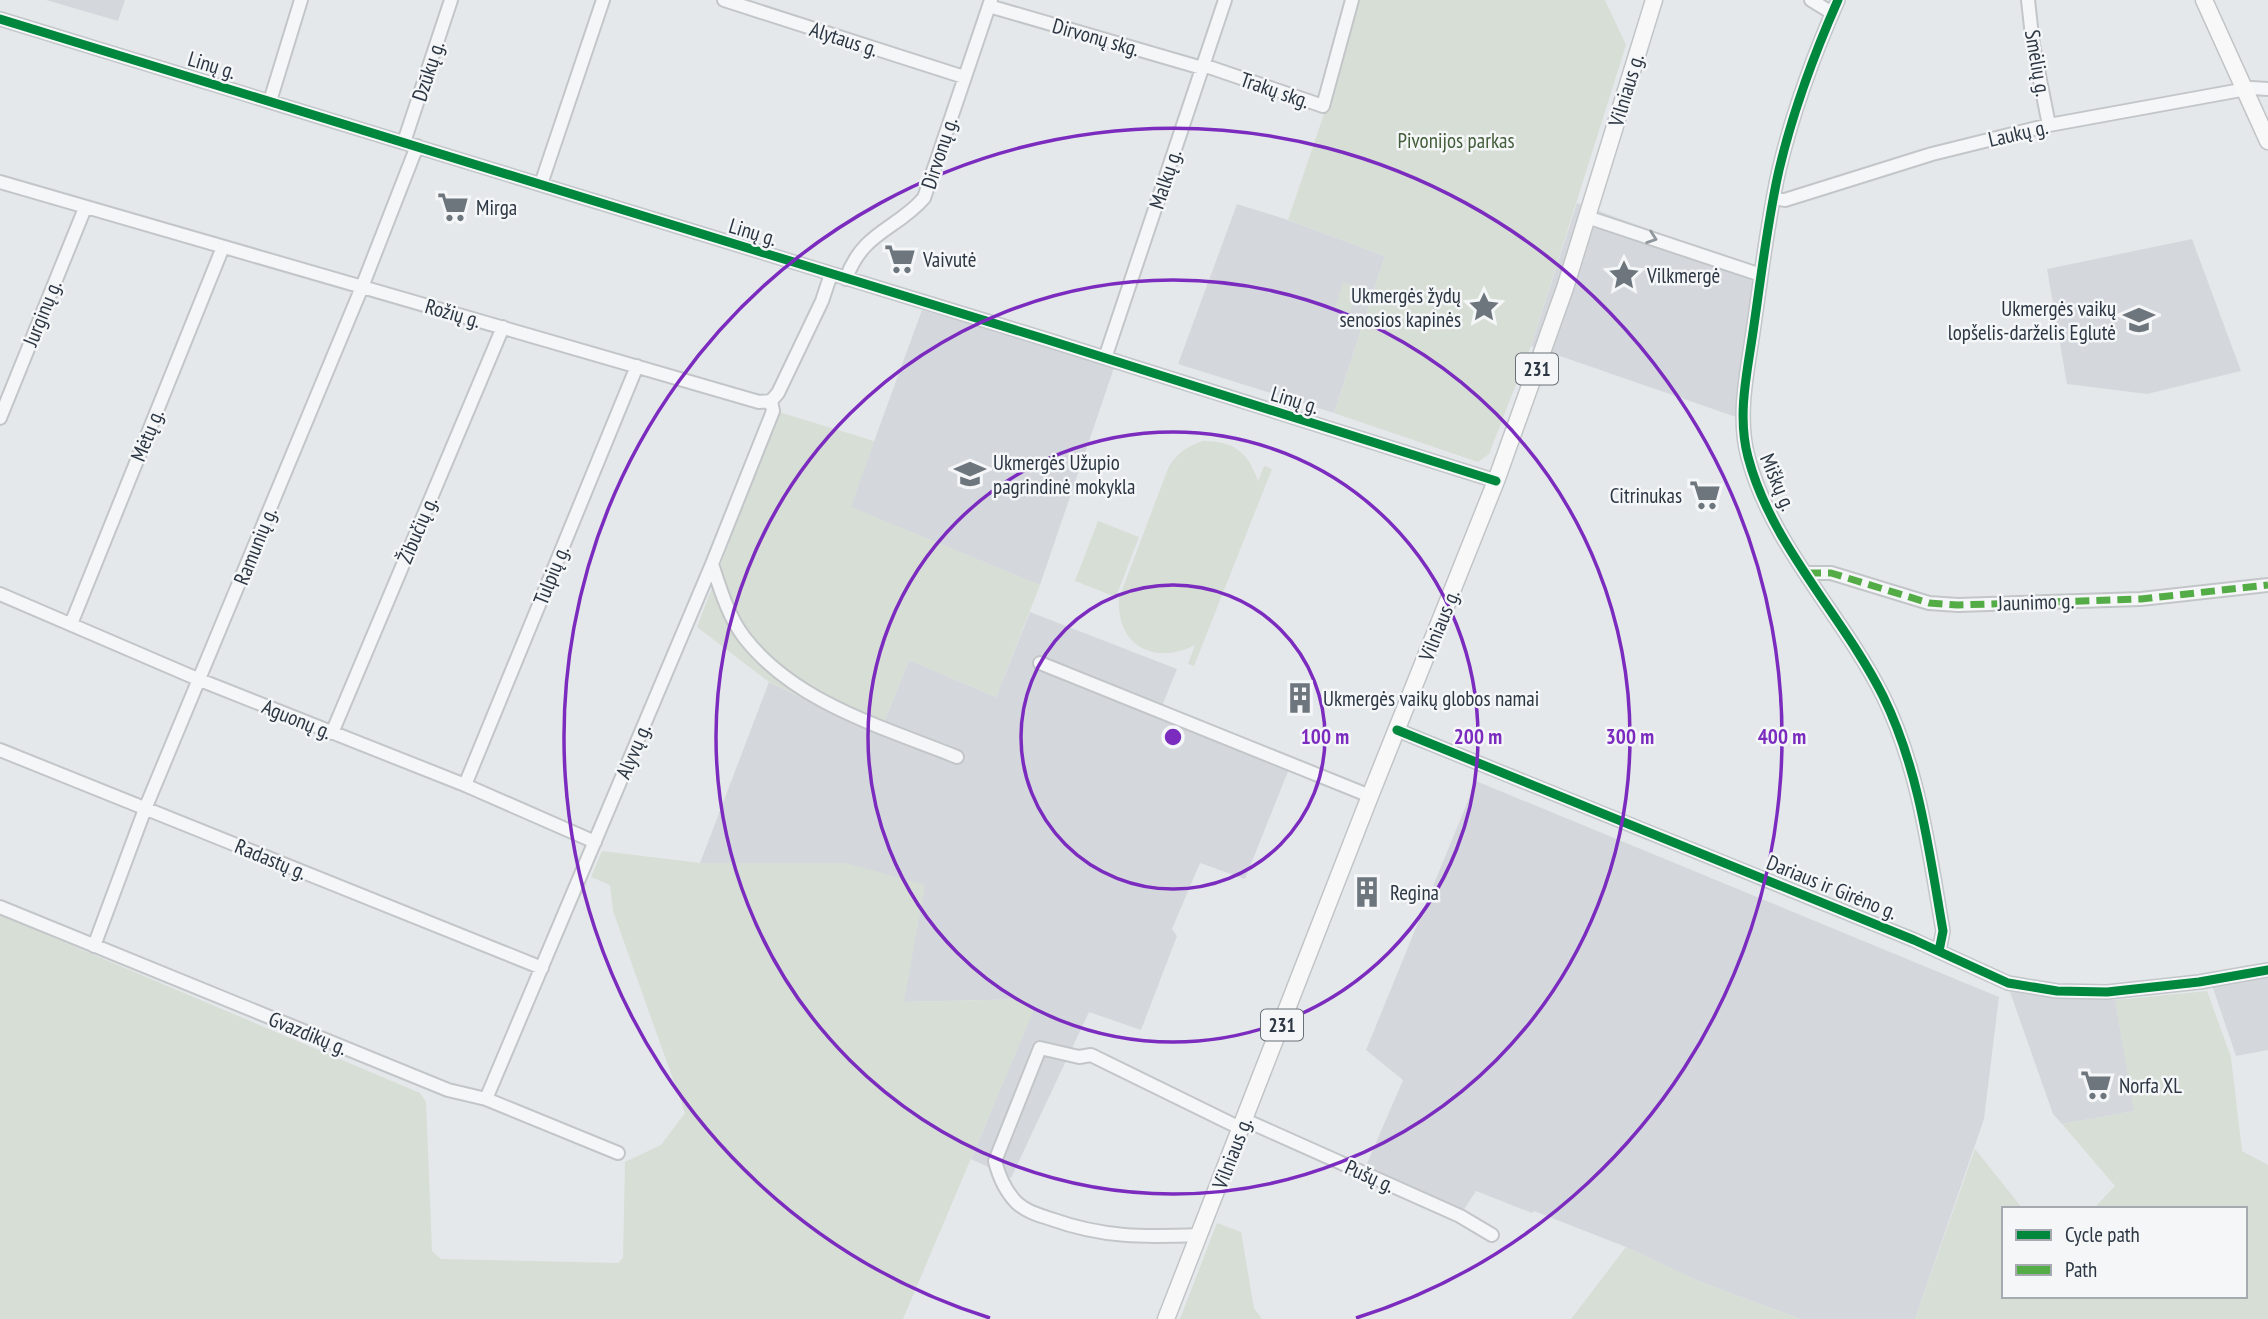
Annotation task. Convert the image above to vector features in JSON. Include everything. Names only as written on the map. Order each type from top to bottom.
[{"type":"main road","name":"Vilniaus g.","points":[[1166,1319],[1496,481],[1542,355],[1654,0]]},
{"type":"main road","points":[[2204,0],[2268,141]]},
{"type":"street","points":[[270,101],[301,0]]},
{"type":"street","name":"Dzūkų g.","points":[[411,144],[451,0]]},
{"type":"street","points":[[541,184],[603,0]]},
{"type":"street","name":"Alytaus g.","points":[[724,0],[964,77]]},
{"type":"street","name":"Malkų g.","points":[[1105,358],[1224,0]]},
{"type":"street","name":"Trakų skg.","points":[[1202,67],[1323,106],[1352,0]]},
{"type":"street","points":[[1811,0],[1832,13]]},
{"type":"street","name":"Miškų g.","points":[[1838,0],[1792,125],[1774,198],[1743,404],[1747,456],[1766,504],[1878,687],[1906,753],[1919,799],[1943,931],[1939,951]]},
{"type":"street","name":"Smėlių g.","points":[[2028,0],[2033,46],[2049,125]]},
{"type":"street","name":"Dirvonų g.","points":[[846,279],[856,258],[871,238],[914,210],[924,198],[990,3]]},
{"type":"street","name":"Dirvonų skg.","points":[[990,3],[1202,67]]},
{"type":"street","name":"Linų g.","points":[[0,19],[1105,358],[1496,481]]},
{"type":"street","name":"Laukų g.","points":[[1774,198],[1785,200],[1932,154],[2049,125],[2244,90],[2268,89]]},
{"type":"street","name":"Ramunių g.","points":[[94,946],[145,809],[362,287],[411,144]]},
{"type":"street","name":"Rožių g.","points":[[0,182],[759,402],[771,401]]},
{"type":"street","name":"Jurginų g.","points":[[0,418],[85,208]]},
{"type":"street","points":[[1587,216],[1761,275]]},
{"type":"street","name":"Mėtų g.","points":[[71,624],[222,247]]},
{"type":"street","points":[[771,401],[778,394],[822,301],[831,274]]},
{"type":"street","name":"Žibučių g.","points":[[332,733],[503,327]]},
{"type":"street","name":"Tulpių g.","points":[[465,785],[637,366]]},
{"type":"street","name":"Alyvų g.","points":[[486,1099],[712,564],[773,411],[771,401]]},
{"type":"street","points":[[712,564],[725,602],[744,636],[777,671],[828,704],[957,757]]},
{"type":"street","name":"Jaunimo g.","points":[[1807,573],[1831,573],[1929,603],[1958,605],[2141,599],[2268,584]]},
{"type":"street","name":"Aguonų g.","points":[[0,594],[200,680],[465,785],[595,842]]},
{"type":"street","points":[[1040,663],[1370,796]]},
{"type":"street","name":"Dariaus ir Girėno g.","points":[[1397,730],[1939,951],[1995,979],[2024,987],[2057,991],[2120,991],[2199,982],[2268,970]]},
{"type":"street","name":"Radastų g.","points":[[0,751],[542,968]]},
{"type":"street","name":"Gvazdikų g.","points":[[0,907],[447,1090],[486,1099],[618,1153]]},
{"type":"street","name":"Pušų g.","points":[[1199,1235],[1137,1237],[1084,1231],[1030,1212],[1017,1203],[999,1178],[995,1161],[1040,1048],[1079,1056],[1091,1055],[1243,1124],[1461,1216],[1492,1235]]},
{"type":"shaded area","points":[[46,0],[125,0],[118,21]]},
{"type":"shaded area","points":[[1577,203],[1755,268],[1736,417],[1531,346]]},
{"type":"shaded area","points":[[1237,204],[1385,256],[1334,413],[1178,364]]},
{"type":"shaded area","name":"Ukmergės vaikų lopšelis-darželis Eglutė","points":[[2192,239],[2241,371],[2147,394],[2067,384],[2047,269]]},
{"type":"shaded area","name":"Ukmergės Užupio pagrindinė mokykla","points":[[922,310],[1115,365],[1040,585],[850,507]]},
{"type":"shaded area","points":[[1030,612],[1177,669],[1158,716],[1289,769],[1245,879],[1200,863],[1172,929],[1177,936],[1141,1030],[1089,1012],[1011,1178],[971,1159],[1033,1011],[1024,999],[904,1002],[700,863],[769,682],[880,732],[909,660],[996,697]]},
{"type":"shaded area","points":[[1476,781],[1999,997],[1984,1119],[1915,1319],[1800,1319],[1698,1281],[1626,1247],[1534,1211],[1532,1213],[1476,1191],[1461,1214],[1365,1168],[1403,1080],[1366,1050]]},
{"type":"shaded area","points":[[2268,975],[2268,1050],[2236,1056],[2212,985]]},
{"type":"shaded area","points":[[2010,992],[2115,1000],[2135,1111],[2062,1124],[2053,1114]]},
{"type":"green space","name":"Pivonijos parkas","points":[[1356,0],[1605,0],[1626,45],[1531,346],[1489,454],[1478,462],[1334,413],[1385,256],[1288,220],[1327,105]]},
{"type":"green space","points":[[1343,282],[1358,287],[1350,312],[1335,308]]},
{"type":"green space","points":[[779,412],[874,441],[851,507],[1040,585],[996,697],[909,660],[880,732],[769,682],[697,627]]},
{"type":"green space","points":[[1203,441],[1223,443],[1238,450],[1250,463],[1258,481],[1264,466],[1272,469],[1194,666],[1188,664],[1195,645],[1180,651],[1152,652],[1131,639],[1124,628],[1119,598],[1169,466],[1183,450]]},
{"type":"green space","points":[[1098,521],[1139,537],[1116,597],[1075,581]]},
{"type":"green space","points":[[602,851],[700,863],[846,863],[925,885],[904,1002],[1025,999],[1033,1012],[903,1319],[0,1319],[0,915],[420,1093],[426,1102],[432,1251],[441,1259],[618,1263],[623,1258],[625,1162],[661,1145],[685,1113],[613,911],[610,885],[591,877]]},
{"type":"green space","points":[[2207,991],[2231,1057],[2242,1151],[2268,1165],[2268,1319],[1915,1319],[1975,1149],[2021,1207],[2002,1207],[2002,1298],[2247,1298],[2247,1207],[2095,1207],[2115,1186],[2062,1124],[2134,1111],[2115,1000]]},
{"type":"green space","points":[[1217,1223],[1241,1232],[1254,1308],[1262,1319],[1180,1319]]},
{"type":"green space","points":[[1626,1247],[1698,1281],[1800,1319],[1571,1319]]},
{"type":"marked path","points":[[1807,573],[1831,573],[1929,603],[1958,605],[2141,599],[2268,585]]},
{"type":"cycle path","points":[[1838,0],[1797,106],[1784,149],[1764,251],[1746,379],[1743,426],[1748,457],[1773,520],[1809,580],[1867,666],[1883,696],[1906,752],[1921,811],[1943,931],[1939,951]]},
{"type":"cycle path","points":[[0,19],[1045,339],[1496,481]]},
{"type":"cycle path","points":[[1397,730],[1914,940],[2008,983],[2057,991],[2107,992],[2199,982],[2268,970]]},
{"type":"place","name":"Mirga","points":[[453,207]]},
{"type":"place","name":"Vaivutė","points":[[900,259]]},
{"type":"place","name":"Vilkmergė","points":[[1624,275]]},
{"type":"place","name":"Ukmergės žydų senosios kapinės","points":[[1484,307]]},
{"type":"place","name":"Ukmergės vaikų lopšelis-darželis Eglutė","points":[[2139,320]]},
{"type":"place","name":"Ukmergės Užupio pagrindinė mokykla","points":[[970,474]]},
{"type":"place","name":"Citrinukas","points":[[1705,495]]},
{"type":"place","name":"Ukmergės vaikų globos namai","points":[[1300,698]]},
{"type":"place","name":"Regina","points":[[1367,892]]},
{"type":"place","name":"Norfa XL","points":[[2096,1085]]}]
